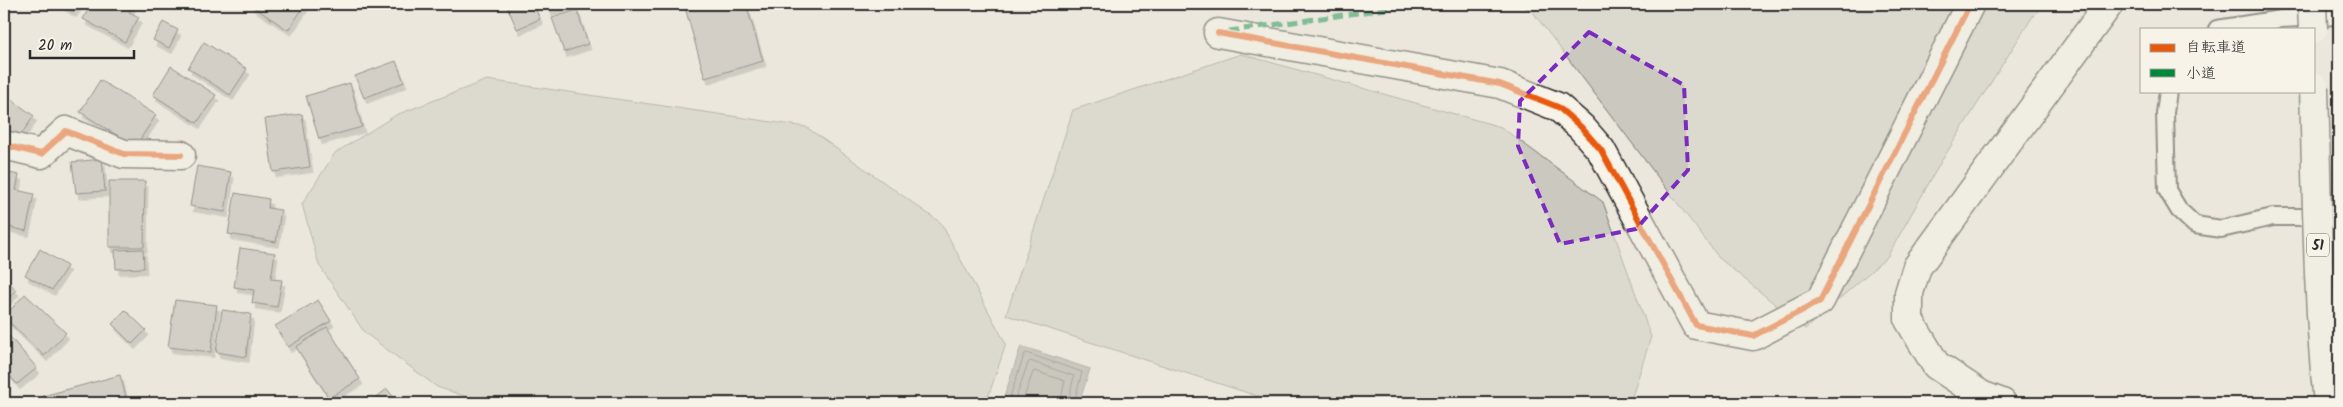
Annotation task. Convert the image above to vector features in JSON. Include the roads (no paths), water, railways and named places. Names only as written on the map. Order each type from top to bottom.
[{"type":"street","points":[[1218,32],[1500,84],[1558,107],[1582,126],[1601,150],[1696,325],[1753,336],[1820,300],[1970,4]]},
{"type":"street","points":[[2002,403],[1981,395],[1936,365],[1909,320],[1909,294],[1917,267],[2109,4]]},
{"type":"street","points":[[2312,4],[2313,28]]},
{"type":"street","name":"51","points":[[2314,92],[2320,300],[2328,403]]},
{"type":"street","points":[[4,144],[41,154],[66,131],[124,154],[181,154]]},
{"type":"lane","points":[[2224,28],[2281,20],[2339,16]]},
{"type":"lane","points":[[2168,92],[2165,113],[2167,190],[2179,210],[2195,224],[2221,229],[2273,217],[2339,217]]},
{"type":"water","points":[[1021,346],[1090,369],[1079,403],[1002,403]]}]
